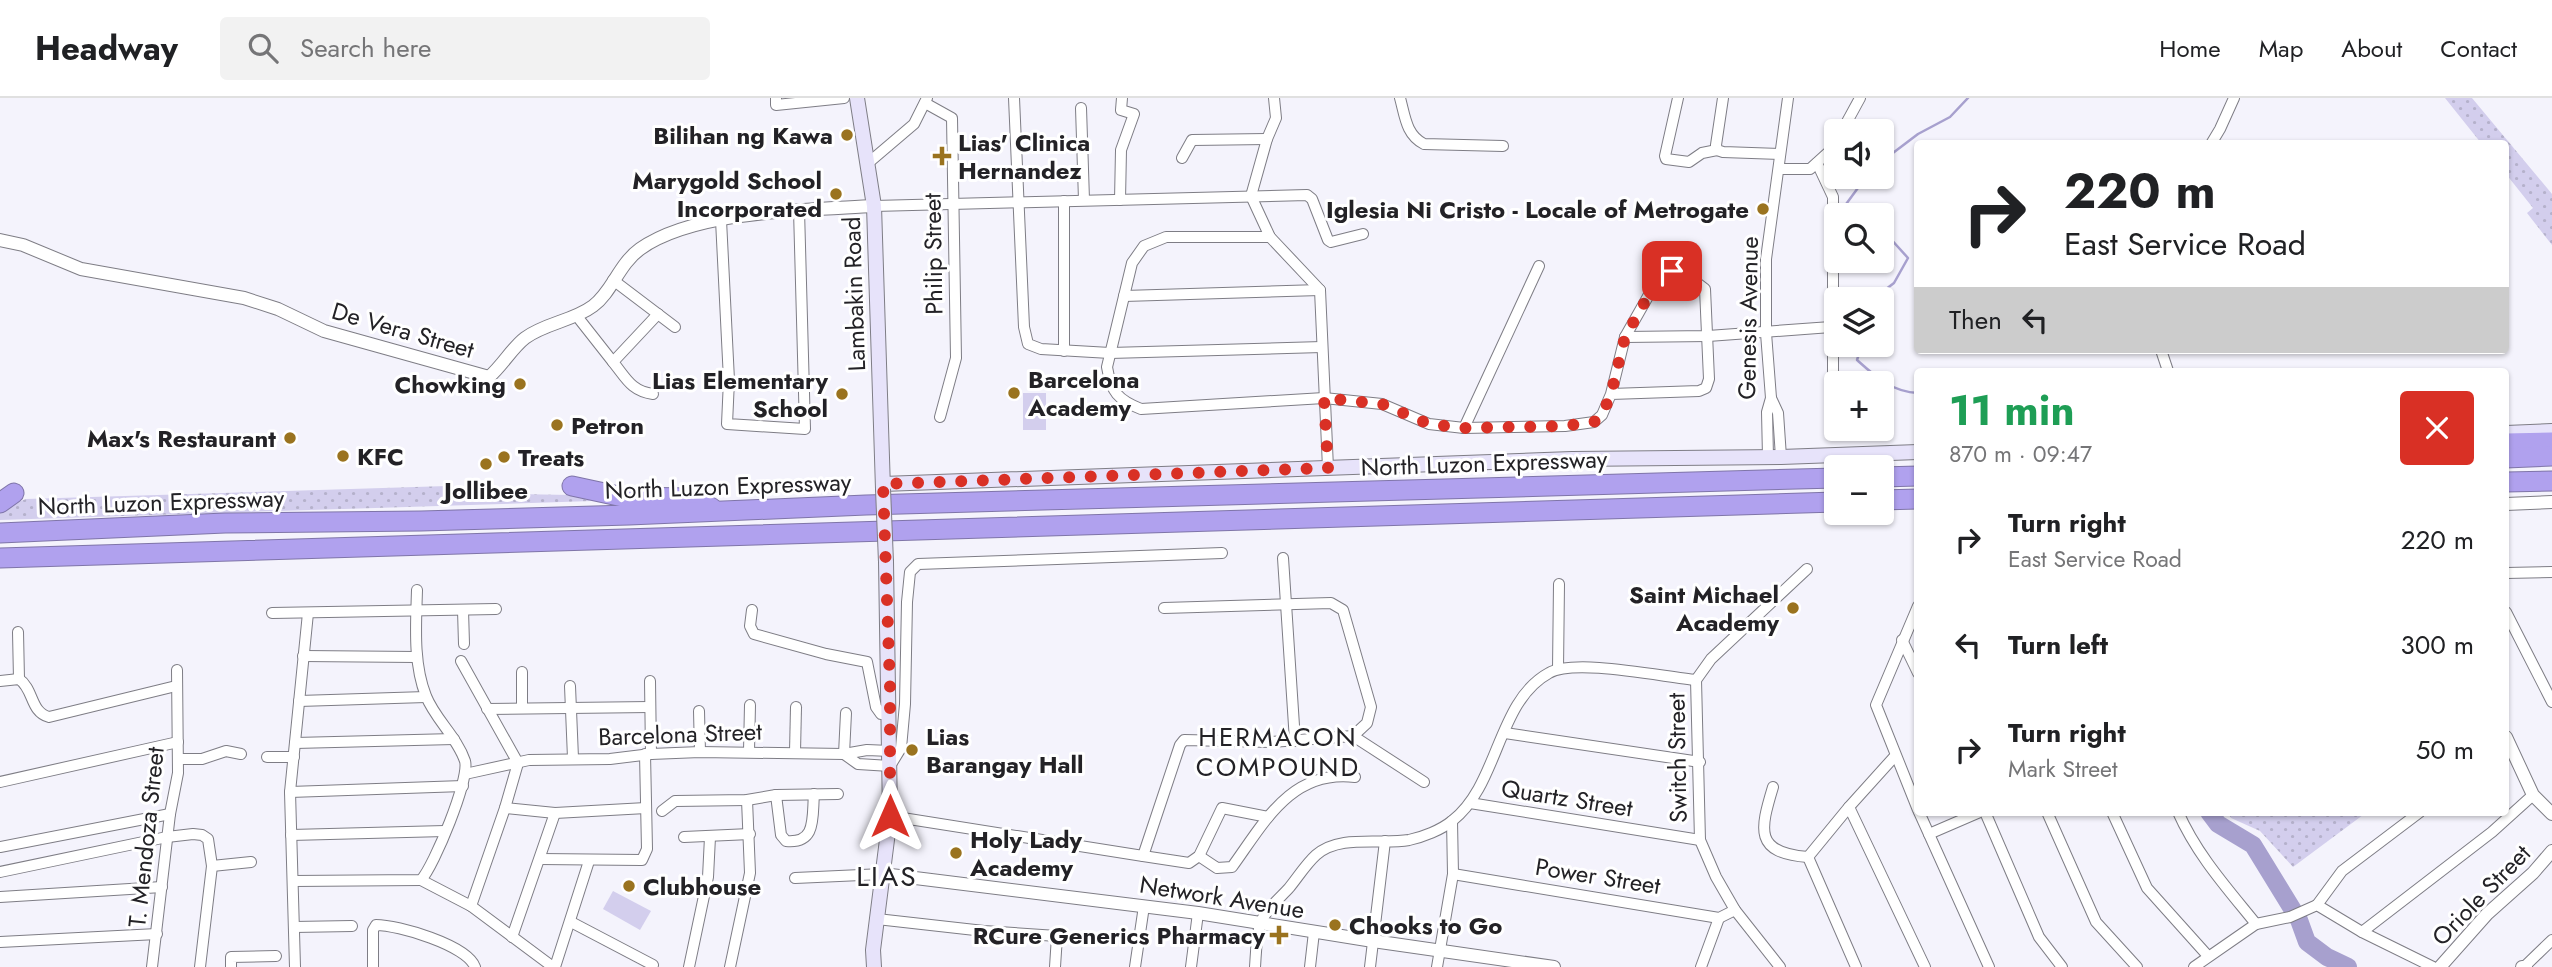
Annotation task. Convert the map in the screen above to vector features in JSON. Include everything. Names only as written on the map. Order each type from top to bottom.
[{"type":"highway","points":[[2509,443],[2552,442]]},
{"type":"highway","points":[[2509,458],[2552,456]]},
{"type":"highway","points":[[1894,477],[1914,476]]},
{"type":"highway","name":"North Luzon Expressway","points":[[0,533],[225,523],[421,521],[1824,478]]},
{"type":"highway","points":[[2509,482],[2552,481]]},
{"type":"highway","points":[[572,486],[623,497],[693,498],[716,510]]},
{"type":"highway","points":[[1894,500],[1914,499]]},
{"type":"highway","name":"North Luzon Expressway","points":[[0,558],[1824,502]]},
{"type":"main road","name":"Lambakin Road","points":[[857,98],[874,206],[890,712],[890,816],[874,967]]},
{"type":"main road","points":[[2509,433],[2552,432]]},
{"type":"main road","points":[[883,487],[1572,459],[1914,452]]},
{"type":"street","points":[[776,98],[776,105],[844,98]]},
{"type":"street","points":[[1014,98],[1024,327],[1028,344],[1041,349],[1110,353],[1322,347]]},
{"type":"street","points":[[1120,200],[1121,150],[1134,114],[1121,110],[1122,98]]},
{"type":"street","points":[[1274,98],[1276,118],[1267,139],[1251,197],[1270,237],[1320,290],[1328,468]]},
{"type":"street","points":[[1400,98],[1409,130],[1414,139],[1424,144],[1503,146]]},
{"type":"street","points":[[1678,98],[1665,156],[1671,162],[1689,163],[1702,153],[1717,150],[1780,153]]},
{"type":"street","points":[[1717,150],[1723,98]]},
{"type":"street","name":"Genesis Avenue","points":[[1775,457],[1778,413],[1771,398],[1766,333],[1766,259],[1788,98]]},
{"type":"street","points":[[1849,119],[1860,98]]},
{"type":"street","points":[[2213,140],[2234,98]]},
{"type":"street","points":[[867,164],[915,124],[926,101]]},
{"type":"street","name":"Philip Street","points":[[926,101],[951,118],[956,358],[940,417]]},
{"type":"street","points":[[1081,108],[1084,200]]},
{"type":"street","points":[[1182,158],[1192,140],[1267,139]]},
{"type":"street","points":[[1779,169],[1810,169],[1824,156]]},
{"type":"street","points":[[1817,163],[1833,197],[1832,287]]},
{"type":"street","points":[[874,206],[1307,195],[1312,199],[1328,240],[1331,242],[1363,234]]},
{"type":"street","points":[[1064,201],[1064,351]]},
{"type":"street","name":"De Vera Street","points":[[0,240],[23,245],[81,269],[244,298],[278,309],[324,331],[489,377],[524,338],[597,303],[626,261],[659,237],[680,228],[721,220],[799,210],[874,206]]},
{"type":"street","points":[[721,220],[729,380],[727,424],[805,429],[799,210]]},
{"type":"street","points":[[1270,237],[1166,237],[1144,246],[1132,263],[1107,367],[1110,384],[1124,402],[1141,409],[1324,398],[1382,404],[1429,424],[1464,428],[1565,426],[1594,422],[1602,415],[1611,394],[1625,337],[1659,277],[1672,271],[1684,273],[1706,289],[1709,379],[1706,388],[1699,391],[1611,394]]},
{"type":"street","points":[[1464,428],[1539,266]]},
{"type":"street","points":[[613,280],[675,327]]},
{"type":"street","points":[[1124,296],[1320,290]]},
{"type":"street","points":[[576,314],[635,389],[653,394]]},
{"type":"street","points":[[613,362],[658,314]]},
{"type":"street","points":[[1625,337],[1708,336],[1824,328]]},
{"type":"street","points":[[2509,504],[2552,502]]},
{"type":"street","points":[[890,758],[901,748],[905,704],[907,601],[910,572],[918,564],[1222,553]]},
{"type":"street","points":[[1283,558],[1296,741]]},
{"type":"street","name":"Switch Street","points":[[1780,967],[1735,910],[1716,877],[1700,840],[1696,680],[1712,659],[1807,569]]},
{"type":"street","points":[[2509,573],[2552,572]]},
{"type":"street","points":[[1559,584],[1559,669]]},
{"type":"street","points":[[417,590],[416,657],[426,697],[454,739],[465,762],[464,780],[445,831],[432,864],[421,880]]},
{"type":"street","points":[[1143,856],[1180,745],[1184,740],[1296,741],[1353,736],[1367,723],[1371,707],[1343,610],[1331,603],[1164,608]]},
{"type":"street","points":[[272,613],[496,609]]},
{"type":"street","points":[[463,610],[464,643]]},
{"type":"street","points":[[752,610],[750,626],[754,634],[867,662],[876,707],[881,714],[890,712]]},
{"type":"street","points":[[295,967],[290,792],[308,612]]},
{"type":"street","points":[[1914,614],[1876,705],[1914,800]]},
{"type":"street","points":[[2509,618],[2552,702]]},
{"type":"street","points":[[18,632],[19,679],[29,689],[36,709],[42,715],[49,717],[176,686]]},
{"type":"street","points":[[1902,640],[1914,665]]},
{"type":"street","points":[[303,656],[416,657]]},
{"type":"street","points":[[461,661],[518,763],[471,906]]},
{"type":"street","points":[[1255,967],[1260,923],[1317,854],[1336,846],[1409,840],[1434,832],[1452,821],[1470,803],[1520,699],[1534,683],[1559,669],[1585,667],[1696,680]]},
{"type":"street","name":"T. Mendoza Street","points":[[152,967],[170,814],[178,773],[177,670]]},
{"type":"street","points":[[522,672],[522,708]]},
{"type":"street","points":[[0,681],[19,679]]},
{"type":"street","points":[[540,859],[642,860],[647,849],[650,681]]},
{"type":"street","points":[[570,686],[573,758]]},
{"type":"street","points":[[299,701],[426,697]]},
{"type":"street","points":[[749,751],[750,705]]},
{"type":"street","points":[[486,709],[650,707]]},
{"type":"street","points":[[795,752],[796,707]]},
{"type":"street","points":[[699,711],[700,752]]},
{"type":"street","points":[[844,754],[846,713]]},
{"type":"street","points":[[1505,733],[1700,762]]},
{"type":"street","points":[[1353,736],[1424,782]]},
{"type":"street","points":[[295,743],[454,739]]},
{"type":"street","points":[[0,782],[178,742]]},
{"type":"street","points":[[2509,743],[2533,795],[2552,814]]},
{"type":"street","points":[[178,759],[202,759],[226,751],[241,754]]},
{"type":"street","name":"Barcelona Street","points":[[290,792],[464,780],[529,760],[610,759],[648,754],[749,751],[844,754],[858,764],[890,758]]},
{"type":"street","points":[[1808,857],[1895,756]]},
{"type":"street","points":[[267,757],[294,757]]},
{"type":"street","points":[[1199,856],[1217,867],[1232,867],[1282,800],[1301,786],[1338,775],[1355,777]]},
{"type":"street","points":[[1773,787],[1763,831],[1768,843],[1787,855],[1808,857]]},
{"type":"street","points":[[776,795],[781,835],[786,841],[798,843],[807,837],[811,826],[814,794]]},
{"type":"street","points":[[662,811],[675,802],[838,794]]},
{"type":"street","points":[[2362,932],[2492,832],[2533,795]]},
{"type":"street","points":[[730,967],[750,873],[747,800]]},
{"type":"street","name":"Quartz Street","points":[[1470,803],[1700,840]]},
{"type":"street","points":[[1849,807],[1925,967]]},
{"type":"street","points":[[505,808],[555,813],[646,808]]},
{"type":"street","points":[[890,816],[1189,863],[1199,856],[1222,808],[1268,817]]},
{"type":"street","points":[[512,937],[555,813]]},
{"type":"street","points":[[0,847],[170,814]]},
{"type":"street","points":[[1921,816],[1989,967]]},
{"type":"street","points":[[1929,834],[1972,816]]},
{"type":"street","points":[[1984,816],[2039,937],[2063,967]]},
{"type":"street","points":[[2049,816],[2096,922],[2137,967]]},
{"type":"street","points":[[2114,816],[2147,888],[2208,956]]},
{"type":"street","points":[[2180,816],[2202,858],[2256,924]]},
{"type":"street","points":[[2194,967],[2256,924],[2303,913],[2317,905],[2342,872],[2415,816]]},
{"type":"street","points":[[1437,967],[1453,874],[1452,821]]},
{"type":"street","points":[[291,835],[445,831]]},
{"type":"street","points":[[684,837],[750,834]]},
{"type":"street","points":[[0,872],[167,837],[202,835],[208,839],[212,866],[200,967]]},
{"type":"street","points":[[689,967],[708,877],[710,836]]},
{"type":"street","points":[[1370,967],[1385,841]]},
{"type":"street","name":"Oriole Street","points":[[2440,967],[2487,914],[2533,873],[2552,851]]},
{"type":"street","points":[[1808,857],[1856,967]]},
{"type":"street","points":[[293,881],[421,880],[471,906],[554,967],[589,861]]},
{"type":"street","points":[[212,866],[251,862]]},
{"type":"street","points":[[795,878],[883,874]]},
{"type":"street","name":"Network Avenue","points":[[883,874],[1198,913],[1505,963],[1554,967]]},
{"type":"street","name":"Power Street","points":[[1453,874],[1719,918]]},
{"type":"street","points":[[0,897],[162,887]]},
{"type":"street","points":[[2317,905],[2362,932],[2433,967]]},
{"type":"street","points":[[1135,967],[1144,906]]},
{"type":"street","points":[[1701,967],[1719,918],[1735,910]]},
{"type":"street","points":[[1191,967],[1198,913]]},
{"type":"street","points":[[877,919],[1058,936],[1055,967]]},
{"type":"street","points":[[571,922],[653,966]]},
{"type":"street","points":[[377,965],[373,930],[376,925],[382,925],[442,941],[472,961],[475,967]]},
{"type":"street","points":[[294,927],[352,926]]},
{"type":"street","points":[[1310,967],[1314,932]]},
{"type":"street","points":[[0,942],[157,934]]},
{"type":"street","points":[[2524,967],[2552,940]]},
{"type":"street","points":[[231,967],[231,957],[276,956]]},
{"type":"shaded area","points":[[2445,98],[2472,98],[2507,140],[2479,140]]},
{"type":"shaded area","points":[[2509,142],[2552,194],[2552,245],[2527,213],[2533,208],[2509,178]]},
{"type":"shaded area","points":[[1023,393],[1046,393],[1046,430],[1023,430]]},
{"type":"shaded area","points":[[447,486],[516,494],[570,495],[592,501],[0,520],[0,509],[26,499]]},
{"type":"shaded area","points":[[2230,816],[2362,816],[2293,867],[2260,831]]},
{"type":"shaded area","points":[[613,891],[651,911],[640,930],[603,909]]},
{"type":"waterway","points":[[1894,152],[1918,134],[1950,117],[1968,98]]},
{"type":"waterway","points":[[1847,203],[1857,189]]},
{"type":"waterway","points":[[1889,287],[1894,283],[1908,258],[1894,243]]},
{"type":"waterway","points":[[1858,357],[1857,360],[1892,387],[1914,393]]},
{"type":"waterway","points":[[2212,816],[2218,824],[2253,845],[2299,920],[2307,942],[2327,957],[2348,967]]},
{"type":"place","name":"Bilihan ng Kawa","points":[[847,135]]},
{"type":"place","name":"Lias' Clinica Hernandez","points":[[942,156]]},
{"type":"place","name":"Marygold School Incorporated","points":[[836,194]]},
{"type":"place","name":"Iglesia Ni Cristo - Locale of Metrogate","points":[[1763,209]]},
{"type":"place","name":"Chowking","points":[[520,384]]},
{"type":"place","name":"Barcelona Academy","points":[[1014,393]]},
{"type":"place","name":"Lias Elementary School","points":[[842,394]]},
{"type":"place","name":"Petron","points":[[557,425]]},
{"type":"place","name":"Max's Restaurant","points":[[290,438]]},
{"type":"place","name":"KFC","points":[[343,456]]},
{"type":"place","name":"Treats","points":[[504,457]]},
{"type":"place","name":"Jollibee","points":[[486,464]]},
{"type":"place","name":"Saint Michael Academy","points":[[1793,608]]},
{"type":"place","name":"Lias Barangay Hall","points":[[912,750]]},
{"type":"place","name":"Holy Lady Academy","points":[[956,853]]},
{"type":"place","name":"Clubhouse","points":[[629,886]]},
{"type":"place","name":"Chooks to Go","points":[[1335,925]]},
{"type":"place","name":"RCure Generics Pharmacy","points":[[1279,935]]},
{"type":"district","name":"HERMACON COMPOUND","points":[[1278,752]]},
{"type":"district","name":"LIAS","points":[[887,876]]},
{"type":"route","points":[[890,816],[890,687],[883,484],[1328,468],[1324,398],[1382,404],[1429,424],[1464,428],[1565,426],[1594,422],[1602,415],[1611,394],[1625,337],[1659,277],[1672,271]]}]
